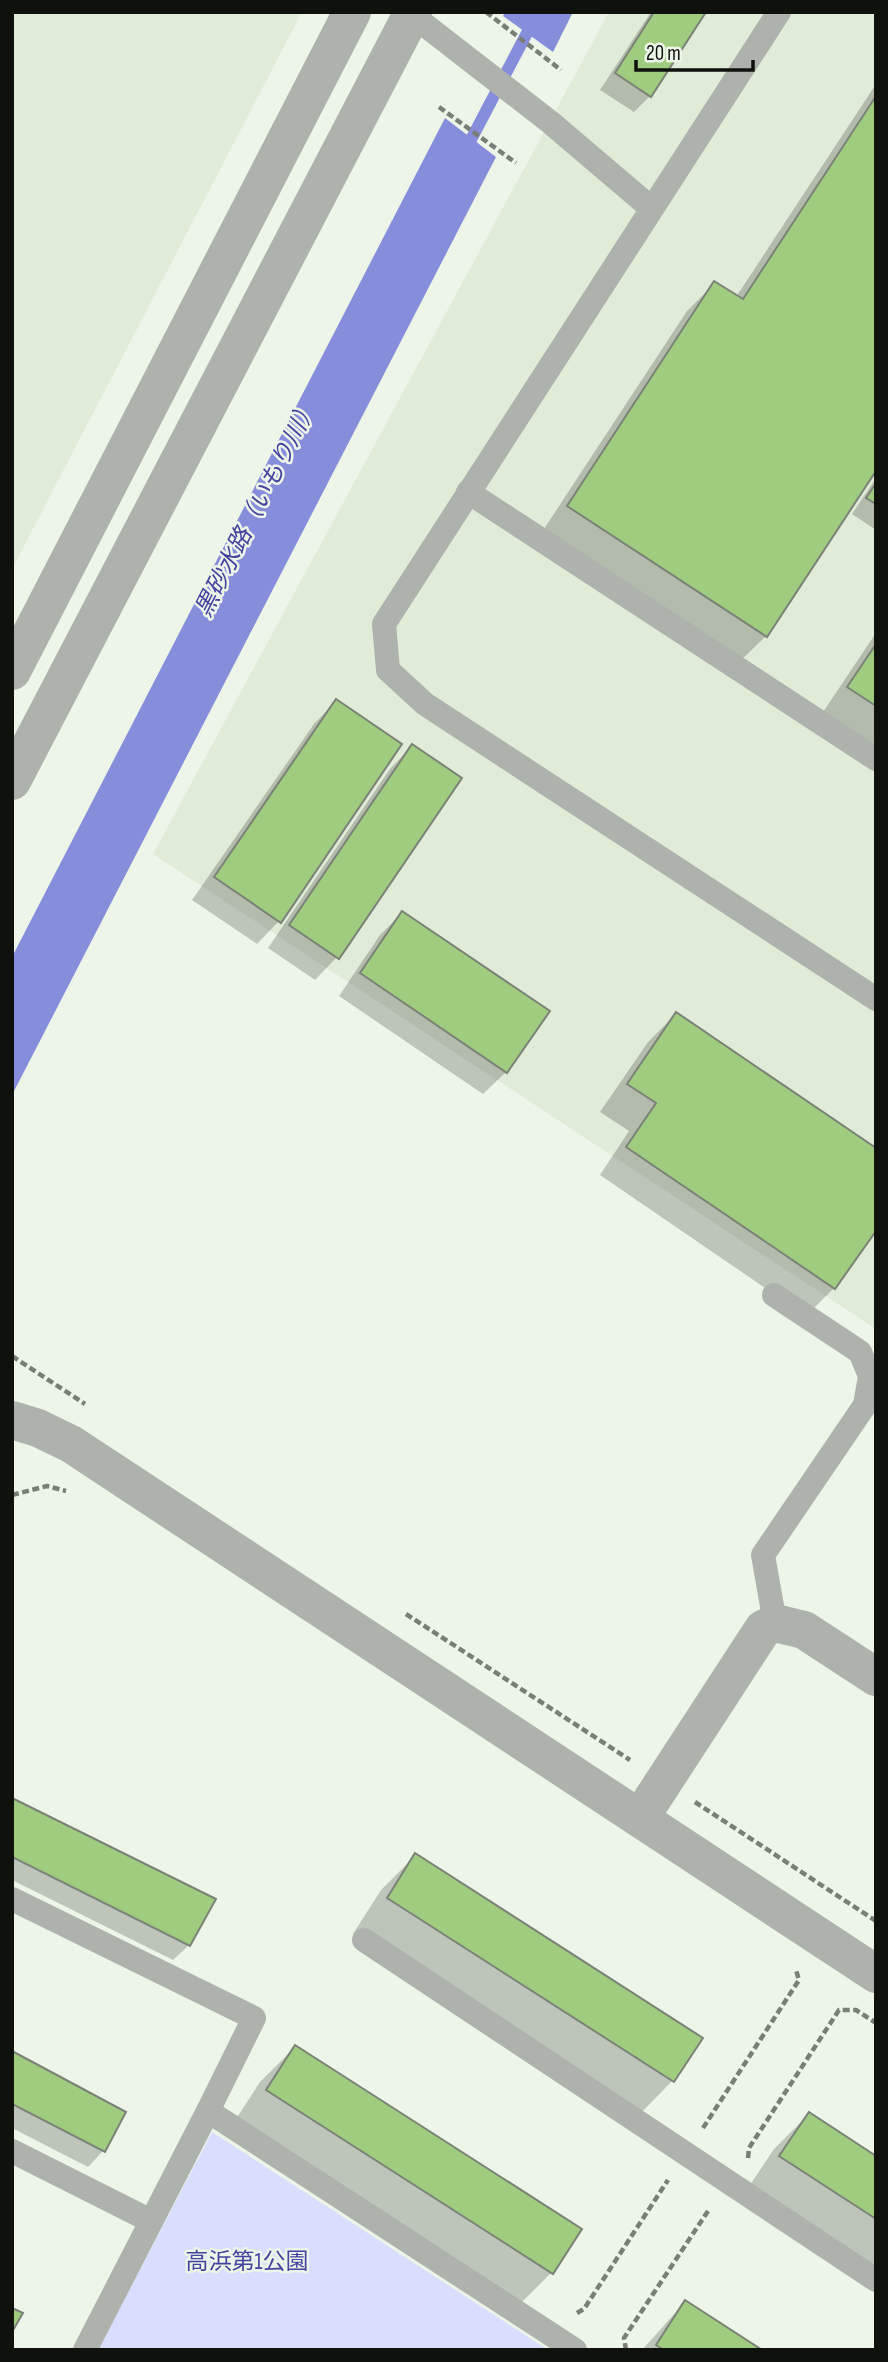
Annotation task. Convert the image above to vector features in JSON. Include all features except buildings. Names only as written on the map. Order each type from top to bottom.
[{"type":"street","points":[[12,671],[352,12]]},
{"type":"street","points":[[12,781],[411,13]]},
{"type":"street","points":[[12,1420],[38,1428],[71,1444],[876,1974]]},
{"type":"street","points":[[640,1818],[763,1629],[775,1623],[804,1630],[876,1677]]},
{"type":"lane","points":[[779,12],[384,624],[388,670],[425,705],[876,999]]},
{"type":"lane","points":[[411,13],[550,122],[651,208]]},
{"type":"lane","points":[[468,492],[876,759]]},
{"type":"lane","points":[[774,1295],[860,1352],[870,1376],[865,1405],[763,1555],[775,1623]]},
{"type":"lane","points":[[12,1899],[254,2018],[85,2350]]},
{"type":"lane","points":[[364,1940],[876,2280]]},
{"type":"lane","points":[[208,2110],[575,2350]]},
{"type":"lane","points":[[12,2151],[150,2221]]},
{"type":"path","points":[[486,12],[561,70]]},
{"type":"path","points":[[439,107],[516,163]]},
{"type":"path","points":[[12,1495],[47,1486],[64,1490],[76,1497]]},
{"type":"path","points":[[691,1800],[876,1921]]},
{"type":"path","points":[[702,2130],[799,1980],[796,1971],[785,1963]]},
{"type":"path","points":[[751,2166],[749,2148],[835,2015],[849,2008],[876,2023]]},
{"type":"path","points":[[571,2314],[584,2309],[672,2174]]},
{"type":"path","points":[[626,2350],[624,2338],[714,2201]]},
{"type":"shaded area","points":[[12,12],[302,12],[12,569]]},
{"type":"shaded area","points":[[609,12],[876,12],[876,1329],[153,854]]},
{"type":"green space","name":"高浜第1公園","points":[[212,2132],[548,2350],[98,2350]]},
{"type":"water","points":[[505,12],[573,12],[553,52],[503,16]]},
{"type":"water","points":[[445,118],[496,157],[12,1095],[12,957]]},
{"type":"waterway","name":"黒砂水路（いもり川）","points":[[464,153],[538,12]]}]
